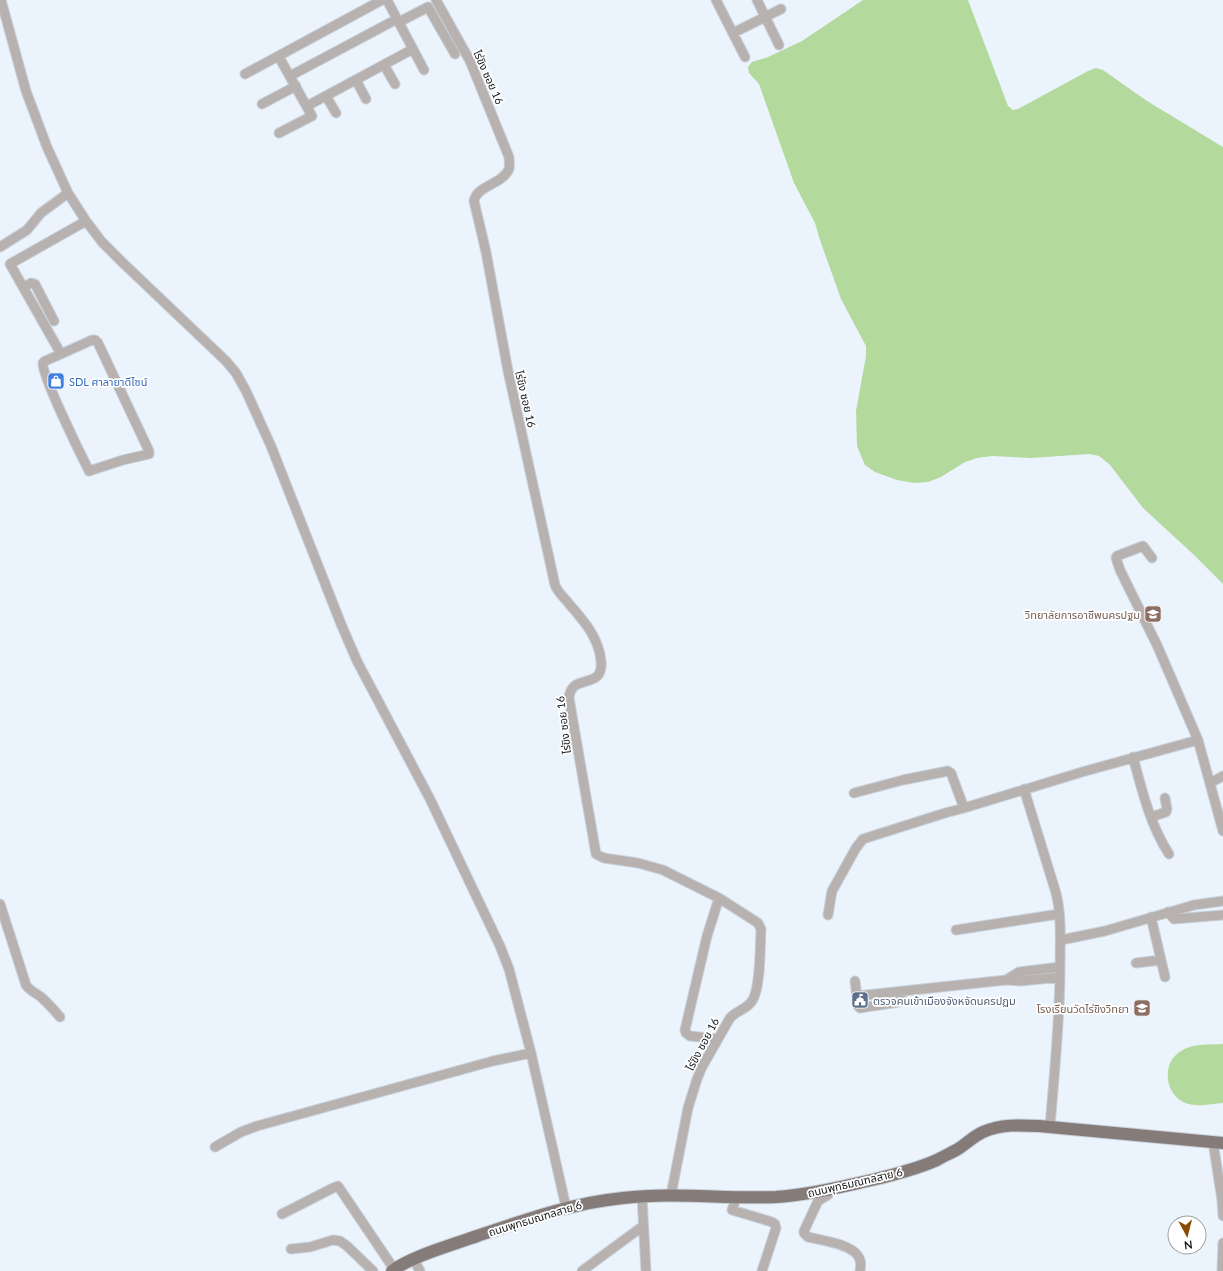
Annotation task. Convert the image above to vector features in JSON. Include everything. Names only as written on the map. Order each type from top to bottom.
[{"type":"main road","name":"ถนนพุทธมณฑลสาย 6","points":[[393,1270],[414,1260],[510,1224],[566,1207],[642,1196],[672,1195],[777,1197],[828,1190],[879,1178],[928,1164],[991,1129],[1013,1125],[1050,1127],[1218,1143]]},
{"type":"street","points":[[1,0],[26,91],[47,147],[68,193],[86,222],[102,242],[122,262],[215,349],[236,373],[246,391],[271,446],[357,661],[430,799],[500,946],[531,1053],[566,1207]]},
{"type":"street","points":[[245,74],[382,0]]},
{"type":"street","points":[[387,0],[424,70]]},
{"type":"street","name":"ไร่ขิง ซอย 16","points":[[436,0],[470,61],[509,157],[510,168],[503,177],[478,193],[475,196],[474,201],[486,252],[508,370],[556,585],[559,592],[583,620],[592,634],[597,643],[600,656],[600,674],[595,678],[574,685],[570,691],[581,773],[596,854],[604,858],[652,866],[719,898],[758,923],[761,929],[758,979],[755,994],[748,1005],[733,1014],[730,1018],[702,1067],[688,1108],[672,1195]]},
{"type":"street","points":[[716,0],[745,57]]},
{"type":"street","points":[[757,0],[779,45]]},
{"type":"street","points":[[290,76],[428,7],[455,54]]},
{"type":"street","points":[[733,33],[781,9]]},
{"type":"street","points":[[307,106],[413,50]]},
{"type":"street","points":[[279,56],[312,116],[279,133]]},
{"type":"street","points":[[384,65],[395,84]]},
{"type":"street","points":[[356,80],[366,99]]},
{"type":"street","points":[[262,104],[296,86]]},
{"type":"street","points":[[326,96],[336,113]]},
{"type":"street","points":[[0,248],[27,230],[41,213],[68,193]]},
{"type":"street","points":[[61,354],[10,264],[86,222]]},
{"type":"street","points":[[24,287],[34,283],[54,321]]},
{"type":"street","points":[[35,308],[44,302]]},
{"type":"street","points":[[92,340],[95,340],[98,343],[149,451],[149,454],[123,460],[90,471],[42,367],[45,361],[61,354],[92,340]]},
{"type":"street","points":[[1152,558],[1143,546],[1116,558],[1120,570],[1157,645],[1198,740],[1223,831]]},
{"type":"street","points":[[828,915],[832,891],[856,848],[863,839],[945,812],[964,808],[1024,789],[1198,740]]},
{"type":"street","points":[[1133,758],[1151,817],[1161,842],[1169,854]]},
{"type":"street","points":[[854,793],[903,780],[948,771],[951,773],[964,808]]},
{"type":"street","points":[[1210,783],[1223,776]]},
{"type":"street","points":[[1024,789],[1056,892],[1061,940],[1050,1127]]},
{"type":"street","points":[[1151,817],[1166,812],[1167,809],[1165,798]]},
{"type":"street","points":[[717,1039],[690,1036],[686,1033],[685,1028],[707,936],[719,898]]},
{"type":"street","points":[[1061,940],[1105,931],[1194,905],[1223,901]]},
{"type":"street","points":[[0,904],[26,985],[32,992],[46,1001],[60,1017]]},
{"type":"street","points":[[1168,912],[1174,919],[1223,915]]},
{"type":"street","points":[[956,930],[1058,914]]},
{"type":"street","points":[[1151,917],[1165,977]]},
{"type":"street","points":[[1136,963],[1161,960]]},
{"type":"street","points":[[1006,980],[1019,972],[1060,967]]},
{"type":"street","points":[[855,981],[857,996],[1006,980],[1021,981],[1060,977]]},
{"type":"street","points":[[215,1147],[241,1132],[257,1126],[493,1061],[531,1053]]},
{"type":"street","points":[[1218,1143],[1223,1216]]},
{"type":"street","points":[[282,1214],[338,1186],[393,1270]]},
{"type":"street","points":[[828,1190],[828,1195],[818,1201],[804,1234],[808,1237],[848,1247],[856,1252],[859,1257],[860,1271]]},
{"type":"street","points":[[642,1196],[646,1271]]},
{"type":"street","points":[[737,1196],[732,1210],[775,1224],[776,1228],[762,1271]]},
{"type":"street","points":[[582,1271],[643,1226]]},
{"type":"street","points":[[291,1249],[310,1247],[333,1240],[340,1241],[373,1271]]},
{"type":"street","points":[[1222,1271],[1223,1243]]},
{"type":"street","points":[[414,1260],[420,1271]]},
{"type":"green space","points":[[863,0],[968,0],[1008,106],[1013,110],[1018,109],[1096,68],[1103,70],[1147,101],[1223,147],[1223,584],[1143,508],[1110,465],[1099,456],[1089,454],[1031,458],[992,456],[977,458],[965,462],[941,477],[928,482],[914,483],[897,480],[875,472],[865,465],[857,446],[856,411],[866,356],[866,346],[841,299],[815,223],[794,183],[759,84],[749,73],[748,67],[752,62],[768,57],[802,41]]},
{"type":"green space","points":[[1223,1044],[1223,1103],[1192,1105],[1183,1102],[1172,1091],[1169,1084],[1168,1069],[1175,1056],[1185,1048],[1201,1045]]},
{"type":"place","name":"SDL ศาลายาดีไซน์","points":[[56,381]]},
{"type":"place","name":"วิทยาลัยการอาชีพนครปฐม","points":[[1153,614]]},
{"type":"place","name":"ตรวจคนเข้าเมืองจังหจัดนครปฏม","points":[[860,1000]]},
{"type":"place","name":"โรงเรียนวัดไร่ขิงวิทยา","points":[[1142,1008]]}]
